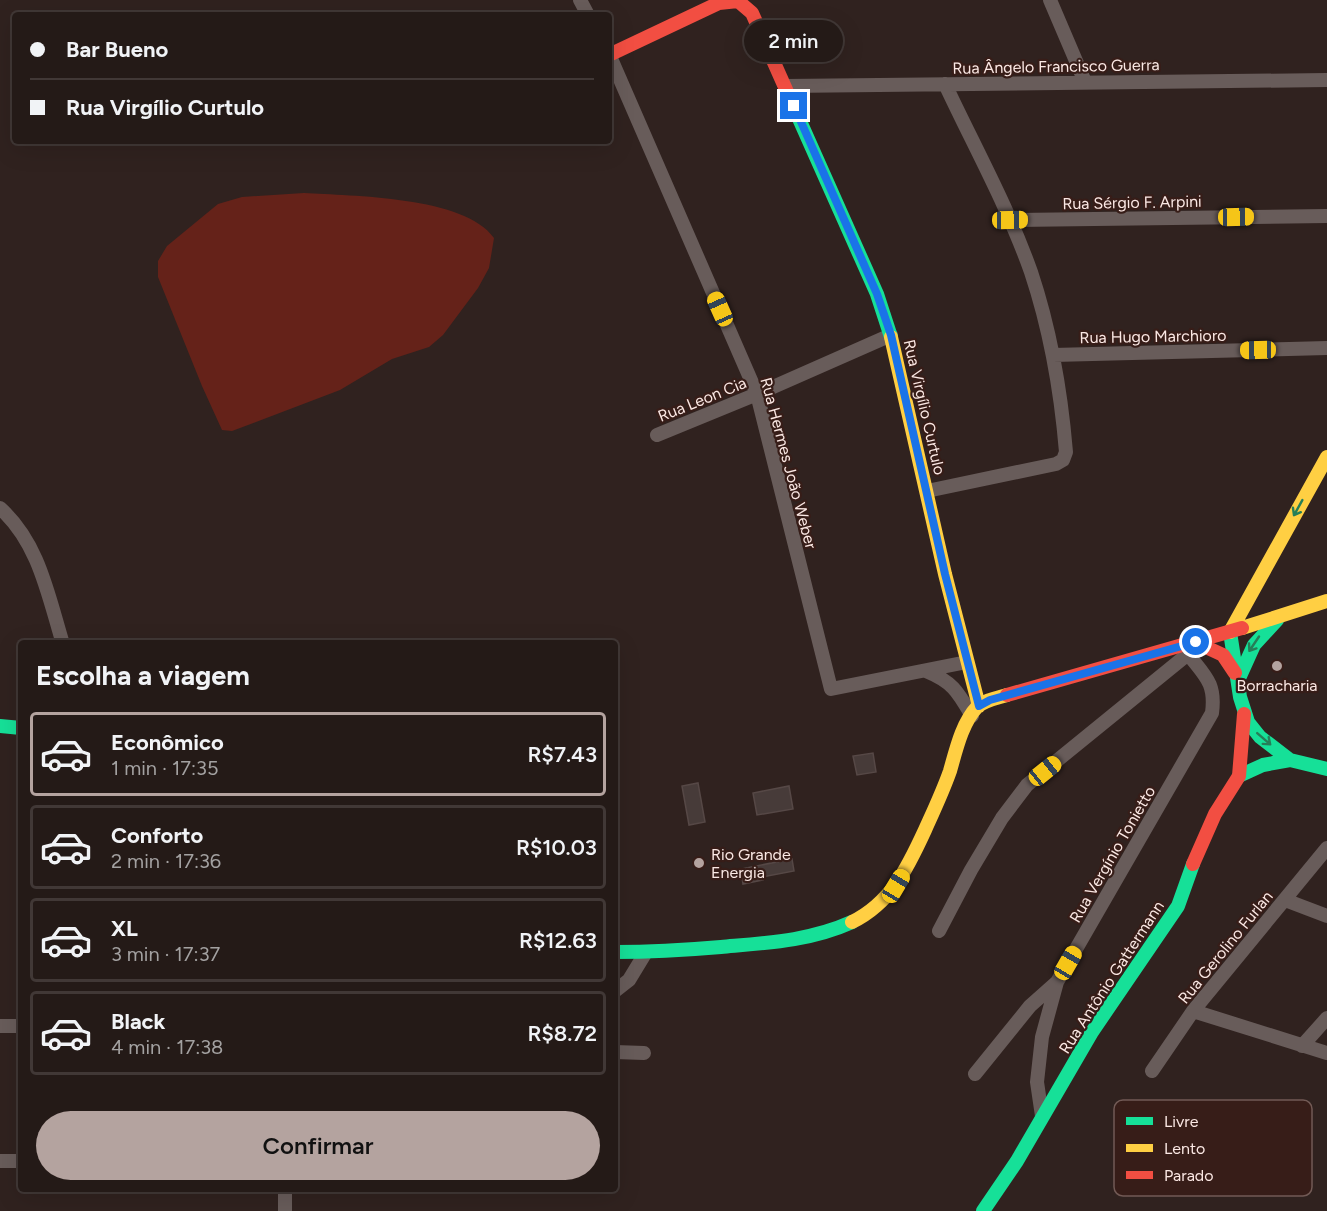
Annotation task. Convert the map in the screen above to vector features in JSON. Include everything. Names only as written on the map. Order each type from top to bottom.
[{"type":"street","points":[[1050,0],[1085,82]]},
{"type":"street","points":[[612,53],[719,3],[738,1]]},
{"type":"street","name":"Rua Virgílio Curtulo","points":[[738,1],[752,13],[877,294],[891,335],[967,662],[975,711]]},
{"type":"street","name":"Rua Hermes João Weber","points":[[612,61],[757,394],[831,689],[926,671]]},
{"type":"street","name":"Rua Ângelo Francisco Guerra","points":[[785,86],[1327,80]]},
{"type":"street","points":[[927,491],[1056,464],[1063,459],[1066,452],[1053,355],[1031,273],[1010,220],[945,84]]},
{"type":"street","name":"Rua Sérgio F. Arpini","points":[[1010,220],[1327,216]]},
{"type":"street","name":"Rua Leon Cia","points":[[657,435],[891,335]]},
{"type":"street","name":"Rua Hugo Marchioro","points":[[1053,355],[1327,348]]},
{"type":"street","points":[[1290,760],[1260,737],[1244,714],[1230,632],[1239,612],[1327,457]]},
{"type":"street","points":[[0,508],[22,532],[35,555],[62,640]]},
{"type":"street","points":[[618,952],[796,941],[821,935],[851,922],[885,899],[910,864],[975,711],[990,700],[1192,648],[1230,632],[1327,601]]},
{"type":"street","points":[[1238,680],[1245,658],[1253,645],[1264,631],[1283,616]]},
{"type":"street","points":[[1192,648],[1223,655],[1238,680]]},
{"type":"street","points":[[939,930],[1002,818],[1027,785],[1192,648]]},
{"type":"street","name":"Rua Vergínio Tonietto","points":[[1042,1116],[1037,1082],[1042,1037],[1057,982],[1212,712],[1214,697],[1210,682],[1192,648]]},
{"type":"street","points":[[926,671],[967,662]]},
{"type":"street","points":[[926,671],[944,678],[975,711]]},
{"type":"street","name":"Rua Antônio Gattermann","points":[[983,1211],[1017,1161],[1092,1032],[1178,906],[1215,814],[1239,776],[1244,714]]},
{"type":"street","points":[[0,726],[18,728]]},
{"type":"street","points":[[1239,776],[1256,766],[1290,760],[1327,769]]},
{"type":"street","name":"Rua Gerolino Furlan","points":[[1152,1071],[1193,1011],[1327,848]]},
{"type":"street","points":[[1285,900],[1327,916]]},
{"type":"street","points":[[618,989],[629,980],[646,952]]},
{"type":"street","points":[[975,1074],[1030,1006],[1057,982]]},
{"type":"street","points":[[1193,1011],[1327,1053]]},
{"type":"street","points":[[1302,1046],[1327,1018]]},
{"type":"street","points":[[0,1026],[18,1026]]},
{"type":"street","points":[[618,1052],[644,1053]]},
{"type":"street","points":[[0,1161],[18,1161]]},
{"type":"street","points":[[285,1192],[285,1211]]},
{"type":"shaded area","points":[[304,193],[377,197],[434,206],[459,214],[479,224],[494,238],[489,268],[478,288],[443,335],[429,347],[392,359],[340,390],[232,431],[222,430],[158,277],[158,261],[167,246],[218,204],[242,197]]},
{"type":"building","points":[[873,753],[876,772],[857,775],[853,756]]},
{"type":"building","points":[[698,783],[705,822],[689,825],[682,786]]},
{"type":"building","points":[[789,786],[793,809],[757,815],[753,793]]},
{"type":"building","points":[[792,859],[794,871],[762,877],[763,880],[743,884],[741,869]]},
{"type":"traffic: fast","points":[[796,112],[877,294],[891,337]]},
{"type":"traffic: fast","points":[[1240,676],[1254,645],[1277,620]]},
{"type":"traffic: fast","points":[[1230,632],[1240,697],[1248,722],[1260,737],[1290,760],[1327,769]]},
{"type":"traffic: fast","points":[[0,726],[18,728]]},
{"type":"traffic: fast","points":[[1239,776],[1263,765],[1290,760]]},
{"type":"traffic: fast","points":[[983,1211],[1017,1161],[1092,1032],[1178,906],[1193,864]]},
{"type":"traffic: fast","points":[[618,952],[681,950],[771,942],[804,937],[852,922]]},
{"type":"traffic: slow","points":[[891,337],[945,574],[979,706]]},
{"type":"traffic: slow","points":[[1230,632],[1327,457]]},
{"type":"traffic: slow","points":[[1242,628],[1327,601]]},
{"type":"traffic: slow","points":[[852,922],[877,905],[897,883],[905,870],[941,793],[960,737],[972,713],[984,703],[1007,695]]},
{"type":"traffic: jam","points":[[612,54],[719,3],[738,1],[752,13],[796,112]]},
{"type":"traffic: jam","points":[[1007,695],[1242,628]]},
{"type":"traffic: jam","points":[[1195,642],[1223,655],[1235,673]]},
{"type":"traffic: jam","points":[[1193,864],[1215,814],[1239,776],[1244,714]]},
{"type":"place","name":"Borracharia","points":[[1277,666]]},
{"type":"place","name":"Rio Grande Energia","points":[[699,863]]},
{"type":"route","points":[[794,106],[877,294],[891,335],[945,574],[979,706],[990,700],[1196,642]]}]
